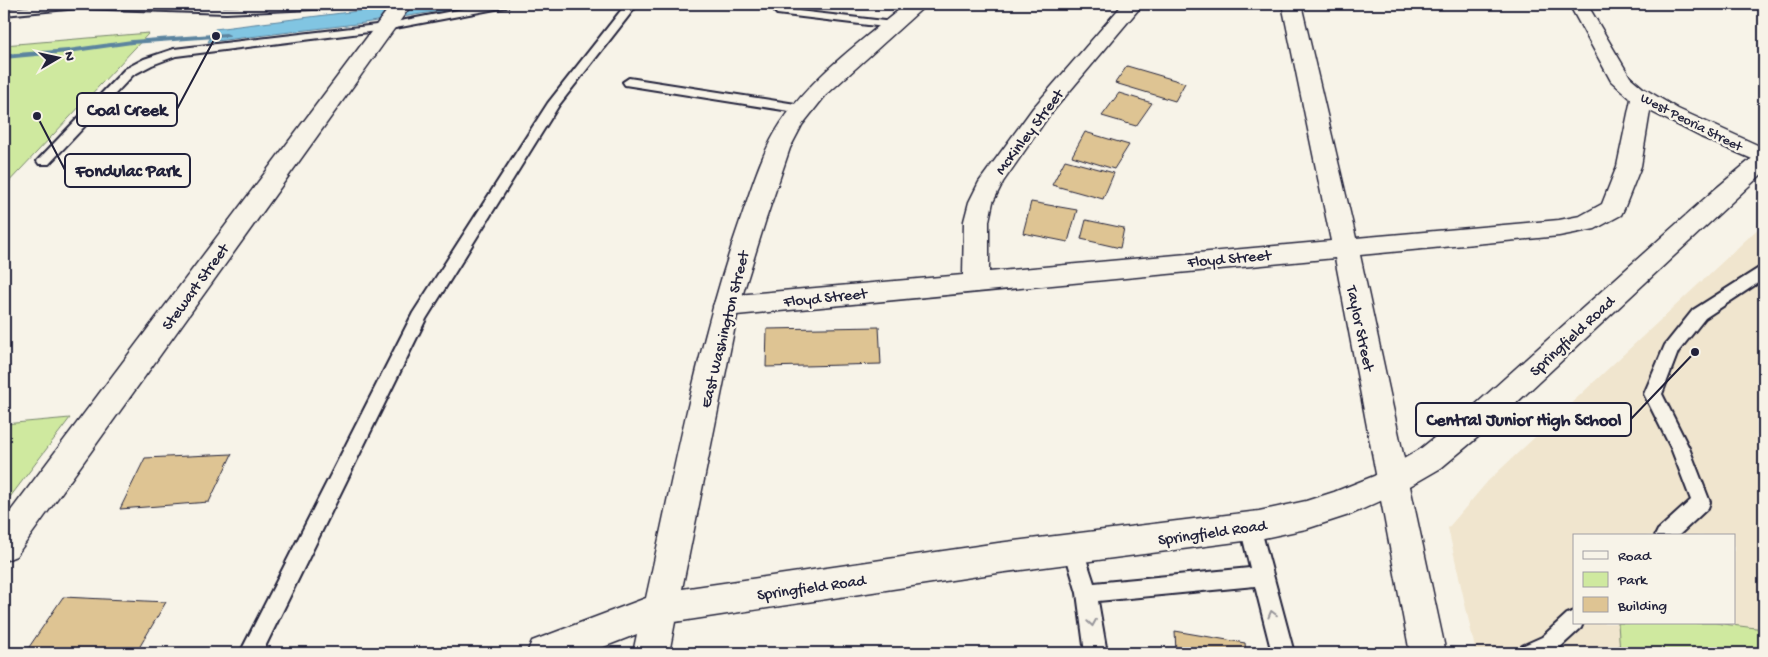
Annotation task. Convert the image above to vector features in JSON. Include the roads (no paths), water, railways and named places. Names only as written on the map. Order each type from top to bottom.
[{"type":"street","name":"Stewart Street","points":[[4,546],[402,4]]},
{"type":"street","name":"East Washington Street","points":[[651,653],[726,306],[739,257],[778,148],[790,125],[802,109],[834,76],[917,4]]},
{"type":"street","name":"McKinley Street","points":[[976,281],[976,228],[981,203],[991,182],[1021,138],[1065,82],[1132,4]]},
{"type":"street","name":"Taylor Street","points":[[1291,4],[1345,246],[1428,653]]},
{"type":"street","name":"West Peoria Street","points":[[1578,4],[1622,81],[1642,97],[1764,158]]},
{"type":"street","name":"Floyd Street","points":[[726,306],[1345,246],[1559,228],[1586,223],[1600,217],[1612,208],[1628,166],[1642,97]]},
{"type":"street","name":"Springfield Road","points":[[545,653],[661,608],[998,558],[1250,526],[1299,517],[1341,504],[1394,480],[1430,459],[1486,413],[1764,158]]},
{"type":"lane","points":[[4,12],[78,5],[226,10],[356,4]]},
{"type":"lane","points":[[44,161],[129,72],[148,62],[174,53],[385,27],[506,4]]},
{"type":"lane","points":[[251,653],[419,317],[554,103],[632,4]]},
{"type":"lane","points":[[781,12],[893,25]]},
{"type":"lane","points":[[629,82],[802,109]]},
{"type":"lane","points":[[1667,534],[1701,502],[1680,448],[1653,394],[1671,350],[1699,314],[1764,272]]},
{"type":"lane","points":[[1250,526],[1283,653]]},
{"type":"lane","points":[[1074,549],[1087,593],[1096,653]]},
{"type":"lane","points":[[1087,593],[1262,576]]},
{"type":"lane","points":[[1530,653],[1549,644],[1573,622]]},
{"type":"water","points":[[413,4],[484,4],[364,23],[208,42],[215,29]]},
{"type":"waterway","points":[[4,57],[132,42],[226,35]]},
{"type":"place","name":"Coal Creek","points":[[216,36]]},
{"type":"place","name":"Fondulac Park","points":[[37,116]]},
{"type":"place","name":"Central Junior High School","points":[[1695,352]]}]
